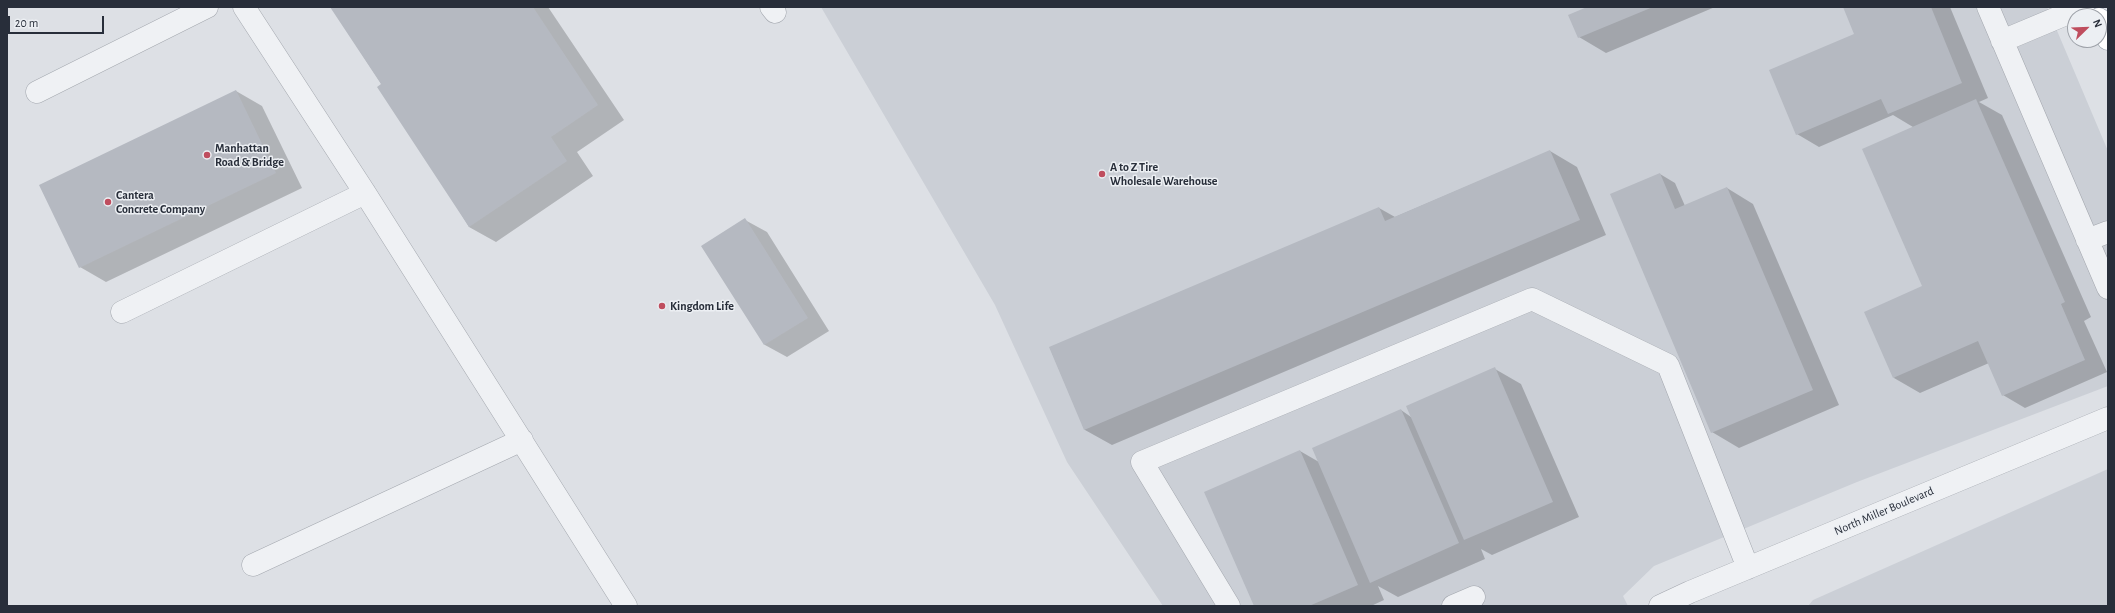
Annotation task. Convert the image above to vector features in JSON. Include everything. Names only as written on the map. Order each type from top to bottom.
[{"type":"street","points":[[37,92],[207,7]]},
{"type":"street","points":[[244,7],[365,193],[626,606]]},
{"type":"street","points":[[1988,7],[2108,288]]},
{"type":"street","points":[[2002,41],[2084,7]]},
{"type":"street","points":[[122,312],[365,193]]},
{"type":"street","points":[[2087,240],[2108,232]]},
{"type":"street","points":[[1229,606],[1142,462],[1532,299],[1668,365],[1748,568]]},
{"type":"street","name":"North Miller Boulevard","points":[[1660,606],[1693,599],[1748,568],[2108,418]]},
{"type":"street","points":[[253,565],[522,440]]},
{"type":"street","points":[[1453,606],[1474,597]]},
{"type":"shaded area","points":[[821,7],[2047,7],[2108,151],[2108,386],[1857,482],[1654,566],[1623,596],[1628,606],[1163,606],[1067,462],[995,305]]},
{"type":"shaded area","points":[[2108,469],[2108,606],[1808,606],[1813,600]]},
{"type":"building","points":[[330,7],[533,7],[598,105],[551,137],[567,161],[469,227],[377,87],[381,84]]},
{"type":"building","points":[[1587,7],[1653,7],[1578,38],[1568,15]]},
{"type":"building","points":[[1843,7],[1931,7],[1962,83],[1888,114],[1881,99],[1796,135],[1769,70],[1854,34]]},
{"type":"building","points":[[236,90],[276,173],[79,268],[39,185]]},
{"type":"building","points":[[1976,99],[2065,302],[2061,304],[2085,360],[2002,396],[1978,341],[1893,378],[1864,312],[1922,286],[1862,149]]},
{"type":"building","points":[[1550,150],[1580,220],[1084,430],[1049,347],[1379,207],[1385,221]]},
{"type":"building","points":[[1660,173],[1675,209],[1727,187],[1813,390],[1711,433],[1610,194]]},
{"type":"building","points":[[745,218],[808,318],[764,345],[701,246]]},
{"type":"building","points":[[1495,367],[1553,502],[1464,540],[1406,406]]},
{"type":"building","points":[[1401,409],[1459,543],[1370,583],[1312,448]]},
{"type":"building","points":[[1300,450],[1358,585],[1309,606],[1254,606],[1204,492]]},
{"type":"place","name":"Manhattan Road & Bridge","points":[[207,155]]},
{"type":"place","name":"A to Z Tire Wholesale Warehouse","points":[[1102,174]]},
{"type":"place","name":"Cantera Concrete Company","points":[[108,202]]},
{"type":"place","name":"Kingdom Life","points":[[662,306]]}]
